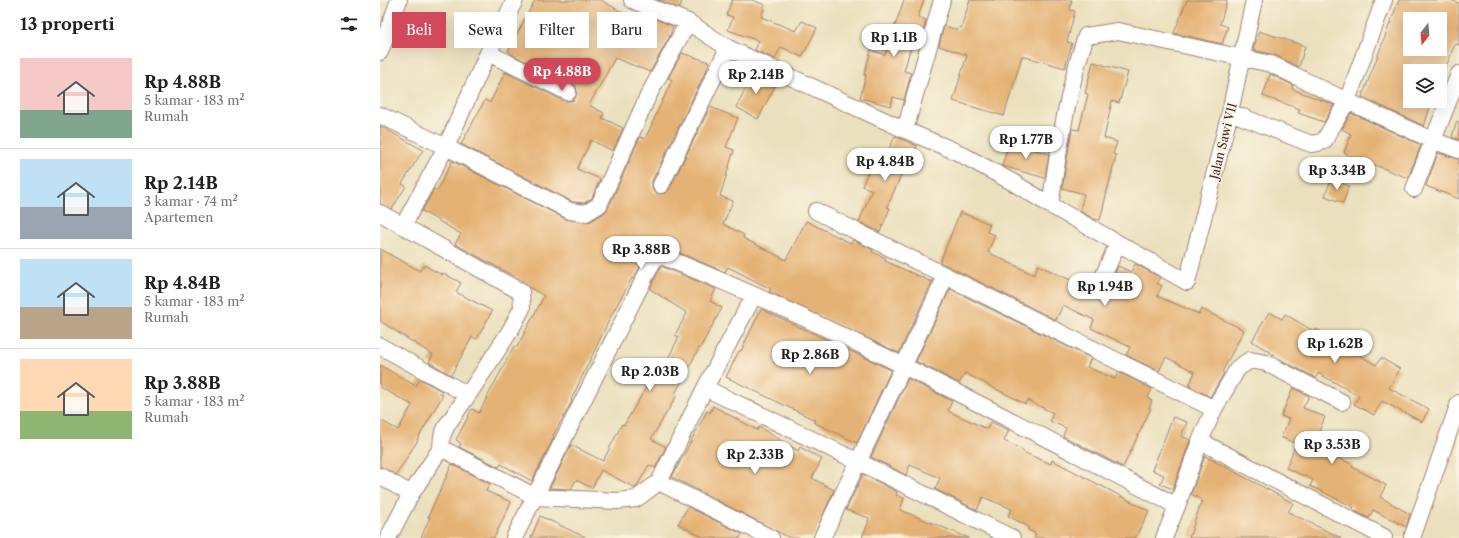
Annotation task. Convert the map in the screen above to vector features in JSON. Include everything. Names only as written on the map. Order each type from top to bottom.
[{"type":"street","points":[[381,47],[399,0]]},
{"type":"street","points":[[403,226],[446,147],[488,53],[515,0]]},
{"type":"street","points":[[632,0],[688,22],[728,48],[905,130],[958,152],[1118,243],[1096,290]]},
{"type":"street","points":[[905,130],[942,0]]},
{"type":"street","name":"Jalan Sawi VII","points":[[1118,243],[1187,282],[1230,112],[1254,0]]},
{"type":"street","points":[[1230,112],[1311,144],[1324,141],[1347,101],[1384,0]]},
{"type":"street","points":[[380,115],[446,147],[570,211],[586,213],[598,205],[648,96],[688,22]]},
{"type":"street","points":[[1050,205],[1068,102],[1086,36],[1118,31],[1271,64],[1432,140],[1459,150]]},
{"type":"street","points":[[661,185],[728,48]]},
{"type":"street","points":[[488,53],[568,92]]},
{"type":"street","points":[[1414,189],[1459,74]]},
{"type":"street","points":[[816,210],[1214,409]]},
{"type":"street","points":[[380,213],[520,292],[522,308],[510,331],[468,396],[447,425],[442,436],[441,448],[411,494],[388,538]]},
{"type":"street","points":[[514,538],[536,497],[653,261],[659,255],[754,295],[904,366],[1177,506]]},
{"type":"street","points":[[822,538],[946,276]]},
{"type":"street","points":[[441,448],[536,497],[617,501],[636,499],[659,482],[754,295]]},
{"type":"street","points":[[380,346],[468,396]]},
{"type":"street","points":[[1164,538],[1200,441],[1214,409],[1238,368],[1250,360],[1266,363],[1342,402]]},
{"type":"street","points":[[706,388],[1012,538]]},
{"type":"street","points":[[1412,538],[1459,403]]},
{"type":"street","points":[[1200,441],[1384,537]]},
{"type":"street","points":[[380,476],[411,494]]},
{"type":"street","points":[[659,482],[771,538]]},
{"type":"building","points":[[535,0],[601,0],[622,12],[597,12],[597,48],[657,48],[657,20],[673,26],[669,38],[650,72],[615,58],[589,105],[604,113],[602,118],[623,128],[613,151],[591,140],[577,169],[600,179],[592,198],[584,203],[573,202],[461,144],[485,100],[490,103],[505,72],[564,101],[574,100],[577,91],[576,86],[513,55],[508,51],[510,48],[517,48],[517,34],[525,19],[525,48],[589,48],[589,12],[529,12]]},
{"type":"building","points":[[658,0],[682,0],[680,8]]},
{"type":"building","points":[[732,0],[752,0],[765,5],[761,17],[796,31],[802,21],[817,28],[802,57],[781,47],[775,59],[755,50],[759,41],[728,30],[733,17],[726,15]]},
{"type":"building","points":[[904,0],[924,0],[918,17],[926,20],[921,41],[913,39],[904,71],[911,73],[904,100],[893,97],[891,106],[860,98],[866,75],[864,75],[871,50],[885,55]]},
{"type":"building","points":[[970,0],[1072,0],[1070,10],[1075,11],[1067,42],[1072,43],[1065,68],[1022,56],[1004,116],[953,101],[967,55],[939,46],[944,26],[958,30],[959,27],[961,28]]},
{"type":"building","points":[[1187,0],[1227,0],[1220,24],[1228,27],[1222,44],[1174,33]]},
{"type":"building","points":[[1399,0],[1450,0],[1459,3],[1459,45],[1455,44],[1447,64],[1403,64],[1403,108],[1430,108],[1424,126],[1362,97]]},
{"type":"building","points":[[1259,31],[1305,46],[1299,67],[1275,55],[1253,50]]},
{"type":"building","points":[[682,53],[709,62],[707,69],[652,181],[653,191],[657,194],[662,194],[669,190],[710,107],[738,118],[726,147],[734,150],[720,196],[733,201],[723,224],[744,235],[743,238],[786,260],[806,221],[848,242],[851,243],[853,240],[873,250],[872,252],[886,258],[885,261],[932,282],[933,280],[899,353],[769,292],[771,289],[728,267],[725,272],[663,246],[652,248],[645,257],[634,279],[632,278],[611,316],[571,400],[572,401],[553,436],[554,437],[532,481],[501,464],[499,467],[459,447],[461,443],[456,440],[472,409],[479,413],[514,346],[517,347],[544,296],[522,282],[523,281],[455,244],[461,234],[422,211],[434,189],[437,191],[452,161],[566,219],[585,222],[591,221],[608,209],[640,137],[645,139],[672,80],[668,78]]},
{"type":"building","points":[[1093,62],[1128,72],[1119,103],[1112,101],[1104,138],[1117,142],[1113,154],[1116,155],[1100,220],[1094,219],[1080,211],[1084,194],[1062,188],[1072,129],[1079,130],[1088,94],[1085,93]]},
{"type":"building","points":[[755,71],[768,77],[766,81],[775,86],[758,119],[736,107]]},
{"type":"building","points":[[1270,74],[1293,85],[1292,89],[1334,105],[1324,122],[1298,113],[1300,109],[1263,96]]},
{"type":"building","points":[[1351,113],[1421,145],[1408,178],[1344,153],[1351,134],[1342,129]]},
{"type":"building","points":[[1457,121],[1459,122],[1459,140],[1452,137]]},
{"type":"building","points":[[380,126],[423,150],[402,184],[406,186],[392,209],[380,204]]},
{"type":"building","points":[[895,136],[917,146],[907,170],[904,169],[887,207],[890,208],[880,232],[859,222],[872,190],[862,186],[874,158],[883,162]]},
{"type":"building","points":[[1009,142],[1049,154],[1045,178],[1002,166]]},
{"type":"building","points":[[1438,153],[1459,159],[1459,199],[1426,186]]},
{"type":"building","points":[[1331,179],[1349,186],[1343,203],[1325,196]]},
{"type":"building","points":[[960,212],[990,224],[987,232],[995,235],[988,252],[1034,275],[1038,265],[1088,288],[1090,296],[1094,299],[1098,299],[1106,294],[1118,266],[1131,272],[1135,264],[1160,277],[1157,283],[1162,286],[1157,296],[1199,314],[1201,309],[1244,330],[1222,372],[1224,373],[1210,397],[1189,386],[1195,372],[1166,357],[1159,371],[1126,355],[1130,347],[1091,328],[1094,320],[1063,305],[1056,320],[940,262]]},
{"type":"building","points":[[380,249],[420,271],[424,265],[442,275],[443,273],[461,283],[456,292],[492,311],[477,339],[472,337],[451,375],[429,362],[433,355],[380,321]]},
{"type":"building","points":[[661,266],[716,289],[710,301],[722,308],[675,394],[677,395],[651,439],[666,447],[655,468],[649,465],[635,488],[601,470],[592,488],[576,480],[571,489],[550,488],[571,445],[603,461],[622,424],[624,425],[650,381],[655,384],[679,337],[675,335],[687,313],[650,289]]},
{"type":"building","points":[[950,289],[1091,358],[1087,367],[1115,379],[1118,372],[1152,389],[1148,398],[1152,401],[1149,408],[1151,408],[1123,467],[1063,436],[1066,428],[1050,421],[1053,413],[1027,400],[1025,404],[965,373],[959,383],[916,361]]},
{"type":"building","points":[[761,309],[891,370],[857,443],[813,422],[815,420],[726,377],[739,351],[741,351]]},
{"type":"building","points":[[1269,312],[1282,319],[1285,314],[1315,332],[1316,329],[1338,340],[1337,342],[1376,365],[1381,358],[1400,369],[1389,388],[1429,409],[1422,422],[1382,401],[1374,415],[1354,404],[1359,396],[1318,373],[1316,378],[1285,362],[1252,341]]},
{"type":"building","points":[[380,365],[416,386],[420,379],[442,391],[440,393],[443,395],[418,440],[396,475],[380,467],[380,420],[398,430],[412,405],[380,387]]},
{"type":"building","points":[[908,379],[952,401],[948,411],[987,429],[991,422],[1009,430],[1004,441],[1023,450],[1023,452],[1051,464],[1052,460],[1149,511],[1135,538],[1034,538],[1036,534],[1027,529],[1029,527],[1008,516],[1012,509],[983,497],[977,510],[935,489],[940,478],[910,465],[906,475],[871,457]]},
{"type":"building","points":[[1293,388],[1309,396],[1303,408],[1325,417],[1314,444],[1320,447],[1320,449],[1353,465],[1352,467],[1386,485],[1380,497],[1410,514],[1406,527],[1373,510],[1369,518],[1352,510],[1354,507],[1310,486],[1313,480],[1286,468],[1296,444],[1281,437],[1289,419],[1281,416]]},
{"type":"building","points":[[713,406],[757,430],[759,427],[798,451],[800,447],[822,459],[812,478],[834,490],[813,538],[790,538],[672,477],[707,411],[710,413]]},
{"type":"building","points":[[1173,417],[1187,422],[1181,436],[1190,440],[1173,489],[1160,484],[1164,475],[1152,470]]},
{"type":"building","points":[[1205,456],[1293,503],[1288,512],[1341,538],[1189,538],[1202,500],[1191,494]]},
{"type":"building","points":[[452,464],[490,484],[486,491],[511,502],[494,538],[421,538],[430,517],[428,517]]},
{"type":"building","points":[[863,474],[897,492],[896,495],[904,498],[900,510],[969,538],[862,538],[869,518],[846,510]]},
{"type":"building","points":[[688,507],[742,534],[740,538],[704,538],[678,524]]},
{"type":"building","points":[[540,516],[587,538],[531,538]]}]
